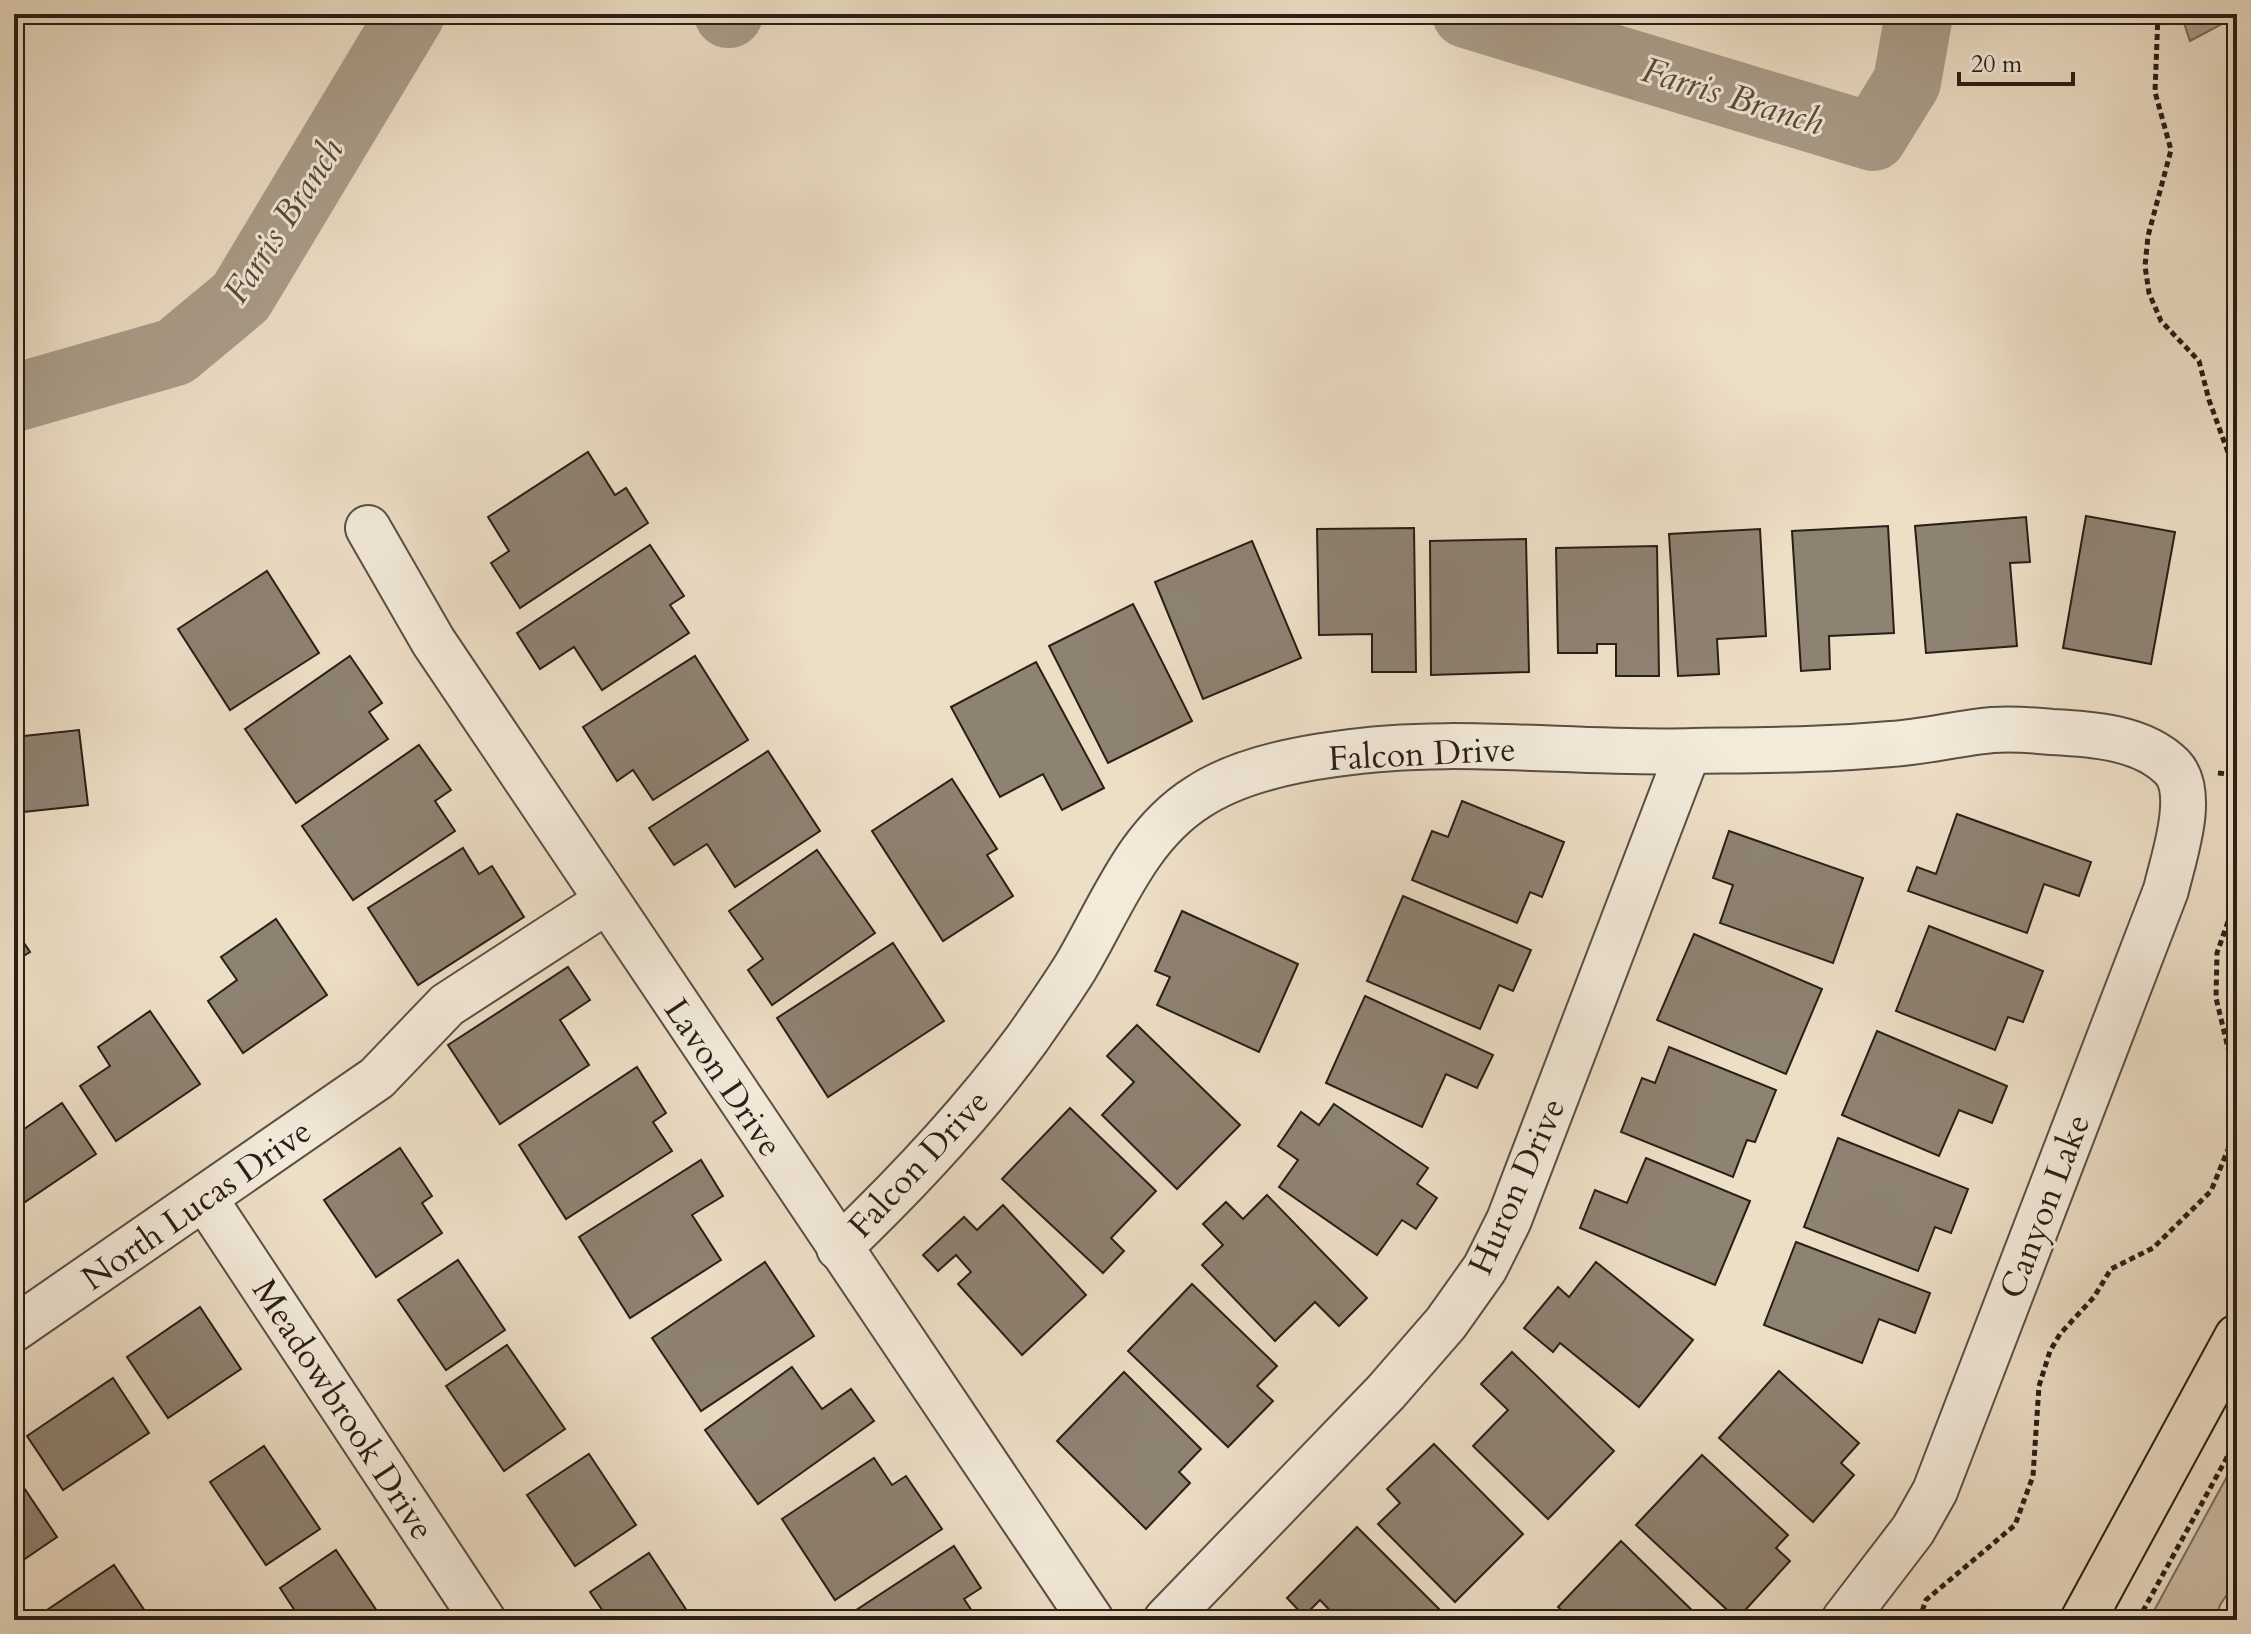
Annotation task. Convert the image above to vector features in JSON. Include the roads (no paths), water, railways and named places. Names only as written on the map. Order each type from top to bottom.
[{"type":"main road","points":[[2083,1620],[2237,1337]]},
{"type":"street","name":"Lavon Drive","points":[[368,528],[433,641],[1091,1620]]},
{"type":"street","name":"Falcon Drive","points":[[839,1248],[904,1186],[966,1117],[1027,1039],[1074,970],[1128,870],[1166,821],[1200,795],[1238,778],[1282,764],[1336,753],[1416,746],[1688,752],[1892,744],[1994,730],[2055,732],[2126,741],[2146,747],[2175,770]]},
{"type":"street","name":"Huron Drive","points":[[1166,1620],[1386,1392],[1446,1323],[1485,1268],[1509,1220],[1688,752]]},
{"type":"street","name":"Canyon Lake","points":[[1844,1620],[1913,1530],[1935,1491],[2166,890],[2184,807],[2182,788],[2175,770]]},
{"type":"street","name":"North Lucas Drive","points":[[14,1329],[377,1078],[447,1005],[607,901]]},
{"type":"street","name":"Meadowbrook Drive","points":[[205,1199],[483,1620]]},
{"type":"waterway","name":"Farris Branch","points":[[14,398],[175,352],[241,297],[411,14]]},
{"type":"waterway","name":"Farris Branch","points":[[1466,14],[1873,137],[1907,82],[1919,14]]}]
